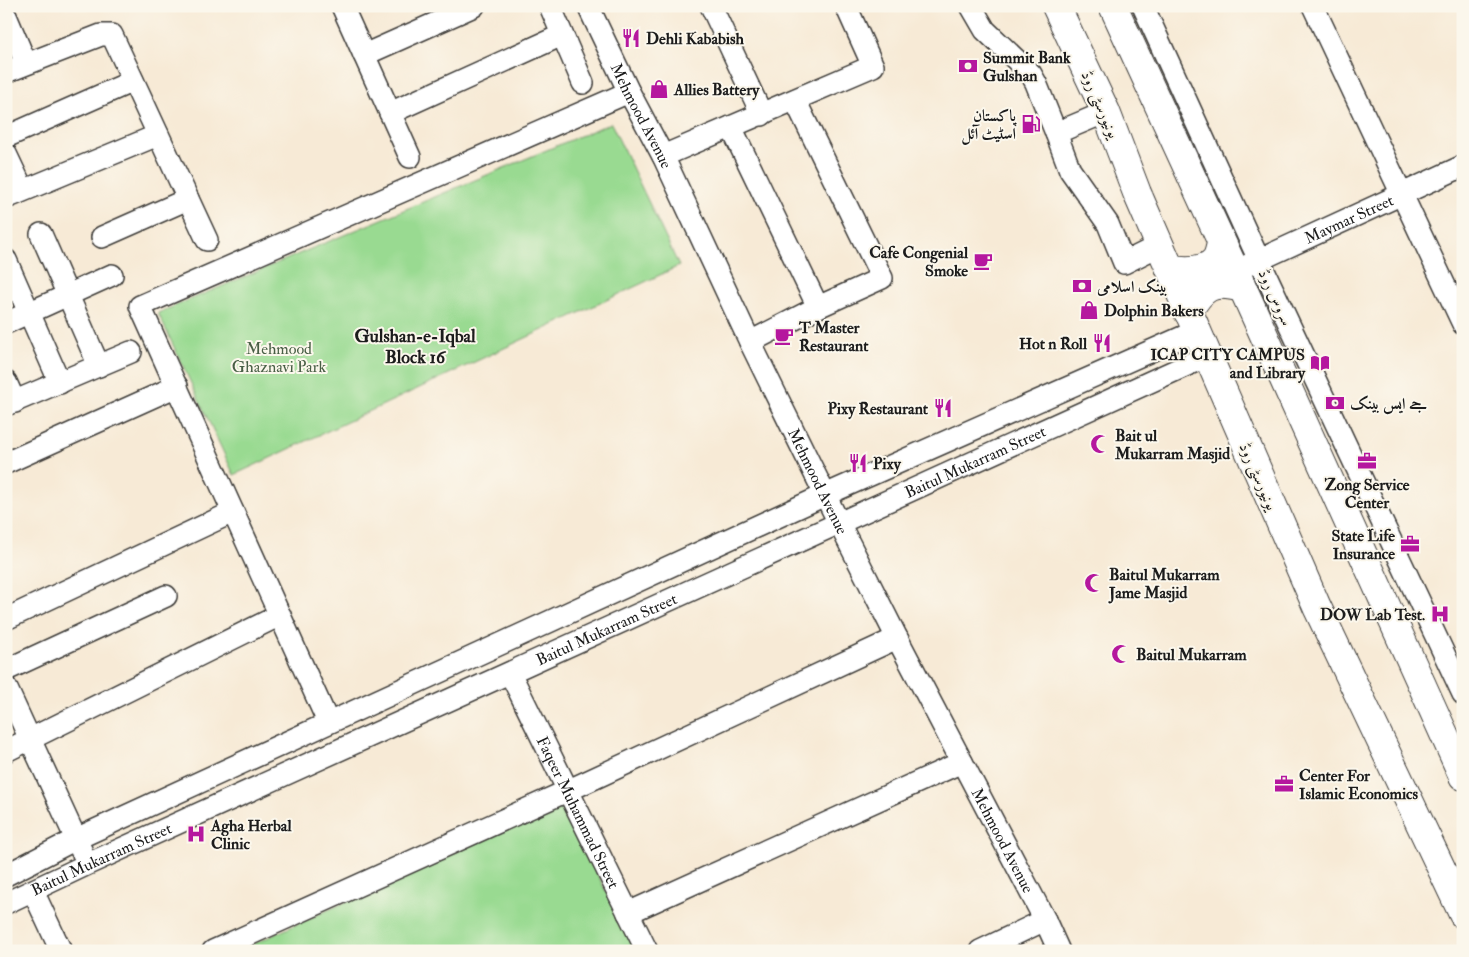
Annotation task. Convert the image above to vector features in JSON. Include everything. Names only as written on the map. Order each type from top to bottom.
[{"type":"main road","name":"یونیورسٹی روڈ","points":[[1056,6],[1106,112],[1137,193],[1316,607],[1463,914]]},
{"type":"main road","points":[[1113,6],[1148,49],[1221,243],[1463,776]]},
{"type":"main road","points":[[1165,257],[1190,272],[1216,260],[1221,243]]},
{"type":"main road","points":[[1192,322],[1198,295],[1211,286],[1239,280]]},
{"type":"street","points":[[342,6],[410,158]]},
{"type":"street","points":[[364,55],[474,6]]},
{"type":"street","points":[[550,6],[582,83]]},
{"type":"street","name":"Mehmood Avenue","points":[[588,6],[629,92],[663,156],[750,342],[825,495],[1059,951]]},
{"type":"street","points":[[712,6],[762,115]]},
{"type":"street","points":[[663,156],[873,66],[846,6]]},
{"type":"street","points":[[971,6],[985,30],[1031,74],[1070,170],[1108,224],[1124,263],[1165,257]]},
{"type":"street","name":"سروس روڈ","points":[[1143,6],[1148,49],[1259,260],[1463,694]]},
{"type":"street","points":[[1313,6],[1463,324]]},
{"type":"street","points":[[6,16],[26,63]]},
{"type":"street","points":[[6,72],[101,35],[112,35],[207,240]]},
{"type":"street","points":[[390,113],[562,36]]},
{"type":"street","points":[[6,137],[133,81]]},
{"type":"street","points":[[328,722],[140,306],[629,92]]},
{"type":"street","points":[[750,342],[818,307],[882,278],[795,100]]},
{"type":"street","points":[[1056,133],[1106,112]]},
{"type":"street","points":[[731,127],[818,307]]},
{"type":"street","points":[[6,154],[14,194],[158,135]]},
{"type":"street","name":"Maymar Street","points":[[1239,280],[1259,260],[1463,166]]},
{"type":"street","points":[[102,237],[188,198]]},
{"type":"street","points":[[41,234],[99,366]]},
{"type":"street","points":[[6,260],[60,382]]},
{"type":"street","points":[[6,323],[112,276]]},
{"type":"street","name":"Baitul Mukarram Street","points":[[6,874],[76,839],[825,495],[1192,322]]},
{"type":"street","points":[[6,382],[10,404],[131,352]]},
{"type":"street","name":"Baitul Mukarram Street","points":[[6,903],[88,864],[1207,356]]},
{"type":"street","points":[[6,463],[176,386]]},
{"type":"street","points":[[6,619],[234,512]]},
{"type":"street","points":[[6,670],[166,596]]},
{"type":"street","points":[[6,751],[280,615]]},
{"type":"street","points":[[213,951],[567,791],[897,638]]},
{"type":"street","name":"Faqeer Muhammad Street","points":[[510,672],[647,951]]},
{"type":"street","points":[[6,687],[88,864]]},
{"type":"street","points":[[628,913],[962,762]]},
{"type":"street","points":[[33,891],[61,951]]},
{"type":"street","points":[[980,951],[1044,920]]},
{"type":"green space","name":"Mehmood Ghaznavi Park","points":[[611,123],[679,266],[234,475],[158,313]]},
{"type":"green space","points":[[563,803],[635,951],[238,951]]},
{"type":"place","name":"Dehli Kababish","points":[[631,38]]},
{"type":"place","name":"Summit Bank Gulshan","points":[[968,66]]},
{"type":"place","name":"Allies Battery","points":[[659,89]]},
{"type":"place","name":"پاکستان اسٹیٹ آئل","points":[[1031,124]]},
{"type":"place","name":"Cafe Congenial Smoke","points":[[983,261]]},
{"type":"place","name":"بینک اسلامی","points":[[1082,286]]},
{"type":"place","name":"Dolphin Bakers","points":[[1089,310]]},
{"type":"place","name":"T Master Restaurant","points":[[784,336]]},
{"type":"place","name":"Hot n Roll","points":[[1102,343]]},
{"type":"place","name":"ICAP CITY CAMPUS and Library","points":[[1320,363]]},
{"type":"place","name":"جے ایس بینک","points":[[1335,403]]},
{"type":"place","name":"Pixy Restaurant","points":[[943,408]]},
{"type":"place","name":"Bait ul Mukarram Masjid","points":[[1100,444]]},
{"type":"place","name":"Zong Service Center","points":[[1367,461]]},
{"type":"place","name":"Pixy","points":[[858,463]]},
{"type":"place","name":"State Life Insurance","points":[[1410,544]]},
{"type":"place","name":"Baitul Mukarram Jame Masjid","points":[[1094,583]]},
{"type":"place","name":"DOW Lab Test.","points":[[1440,614]]},
{"type":"place","name":"Baitul Mukarram","points":[[1121,654]]},
{"type":"place","name":"Center For Islamic Economics","points":[[1284,784]]},
{"type":"place","name":"Agha Herbal Clinic","points":[[196,834]]},
{"type":"district","name":"Gulshan-e-Iqbal Block 16","points":[[415,346]]}]
